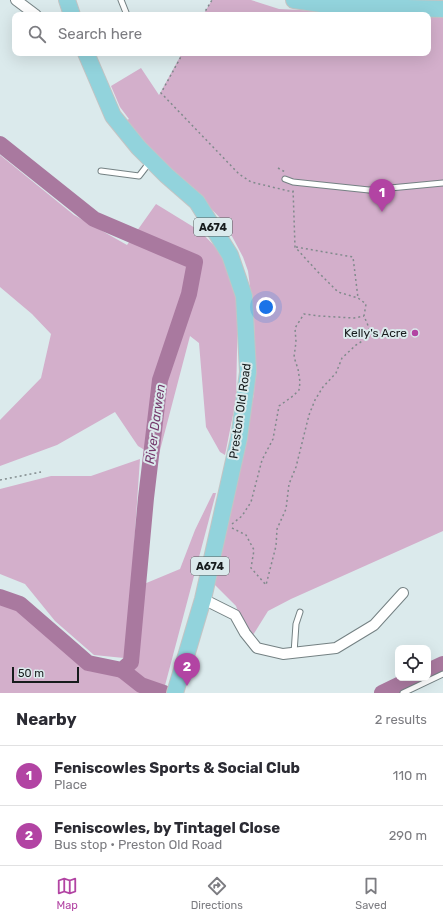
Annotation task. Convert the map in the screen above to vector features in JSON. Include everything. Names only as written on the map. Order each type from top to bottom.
[{"type":"main road","points":[[67,0],[71,12]]},
{"type":"main road","points":[[294,0],[335,6],[443,9]]},
{"type":"main road","name":"Preston Old Road","points":[[87,56],[113,116],[151,160],[197,202],[230,255],[244,296],[248,372],[240,431],[203,599],[175,693]]},
{"type":"street","points":[[16,0],[32,12]]},
{"type":"street","points":[[203,599],[235,615],[245,633],[257,648],[283,654],[294,654],[336,648],[374,625],[403,593]]},
{"type":"lane","points":[[121,0],[126,12]]},
{"type":"lane","points":[[102,171],[139,176],[151,160]]},
{"type":"lane","points":[[285,180],[369,190],[443,182]]},
{"type":"lane","points":[[294,654],[296,624],[300,612]]},
{"type":"lane","points":[[403,693],[443,674]]},
{"type":"path","points":[[205,12],[212,0]]},
{"type":"path","points":[[180,56],[160,93],[239,174],[251,182],[261,186],[293,192]]},
{"type":"path","points":[[293,182],[295,247],[338,292],[358,298],[366,304],[364,316],[372,335],[356,345],[342,358],[336,373],[323,387],[315,400],[309,416],[296,467],[289,484],[286,509],[277,528],[276,546],[266,585],[251,568],[254,550],[246,535],[230,526],[242,516],[251,502],[262,460],[273,439],[279,406],[299,390],[300,382],[294,357],[296,342],[295,328],[304,314],[354,318],[364,316]]},
{"type":"path","points":[[295,247],[353,257],[358,298]]},
{"type":"path","points":[[0,480],[41,472]]},
{"type":"shaded area","points":[[212,0],[251,0],[279,9],[340,12],[205,12]]},
{"type":"shaded area","points":[[431,16],[443,17],[443,531],[291,599],[268,611],[253,635],[245,632],[236,606],[214,584],[254,394],[254,318],[248,271],[243,257],[225,223],[192,189],[163,164],[127,120],[129,119],[120,107],[111,86],[141,68],[159,95],[180,56],[431,56]]},
{"type":"shaded area","points":[[0,155],[74,215],[127,245],[156,204],[200,231],[226,258],[238,300],[236,400],[225,455],[220,452],[206,427],[199,343],[190,336],[158,458],[138,446],[115,412],[57,445],[0,466],[0,420],[41,378],[51,334],[32,314],[0,287]]},
{"type":"shaded area","points":[[140,459],[127,648],[124,658],[94,655],[55,621],[25,584],[0,574],[0,489],[51,476],[91,476]]},
{"type":"shaded area","points":[[213,493],[216,493],[163,693],[0,693],[0,602],[14,606],[43,624],[89,671],[126,674],[133,667],[144,584],[180,569],[195,530]]},
{"type":"waterway","name":"River Darwen","points":[[0,144],[94,219],[195,262],[189,294],[160,380],[146,498],[131,662],[122,670],[88,663],[20,604],[0,597]]},
{"type":"waterway","points":[[431,670],[443,664]]},
{"type":"waterway","points":[[122,670],[141,685],[164,693]]},
{"type":"waterway","points":[[382,693],[407,681]]},
{"type":"place","name":"Feniscowles Sports & Social Club","points":[[382,212]]},
{"type":"place","name":"Kelly's Acre","points":[[415,333]]},
{"type":"place","name":"Feniscowles, by Tintagel Close","points":[[187,686]]}]
